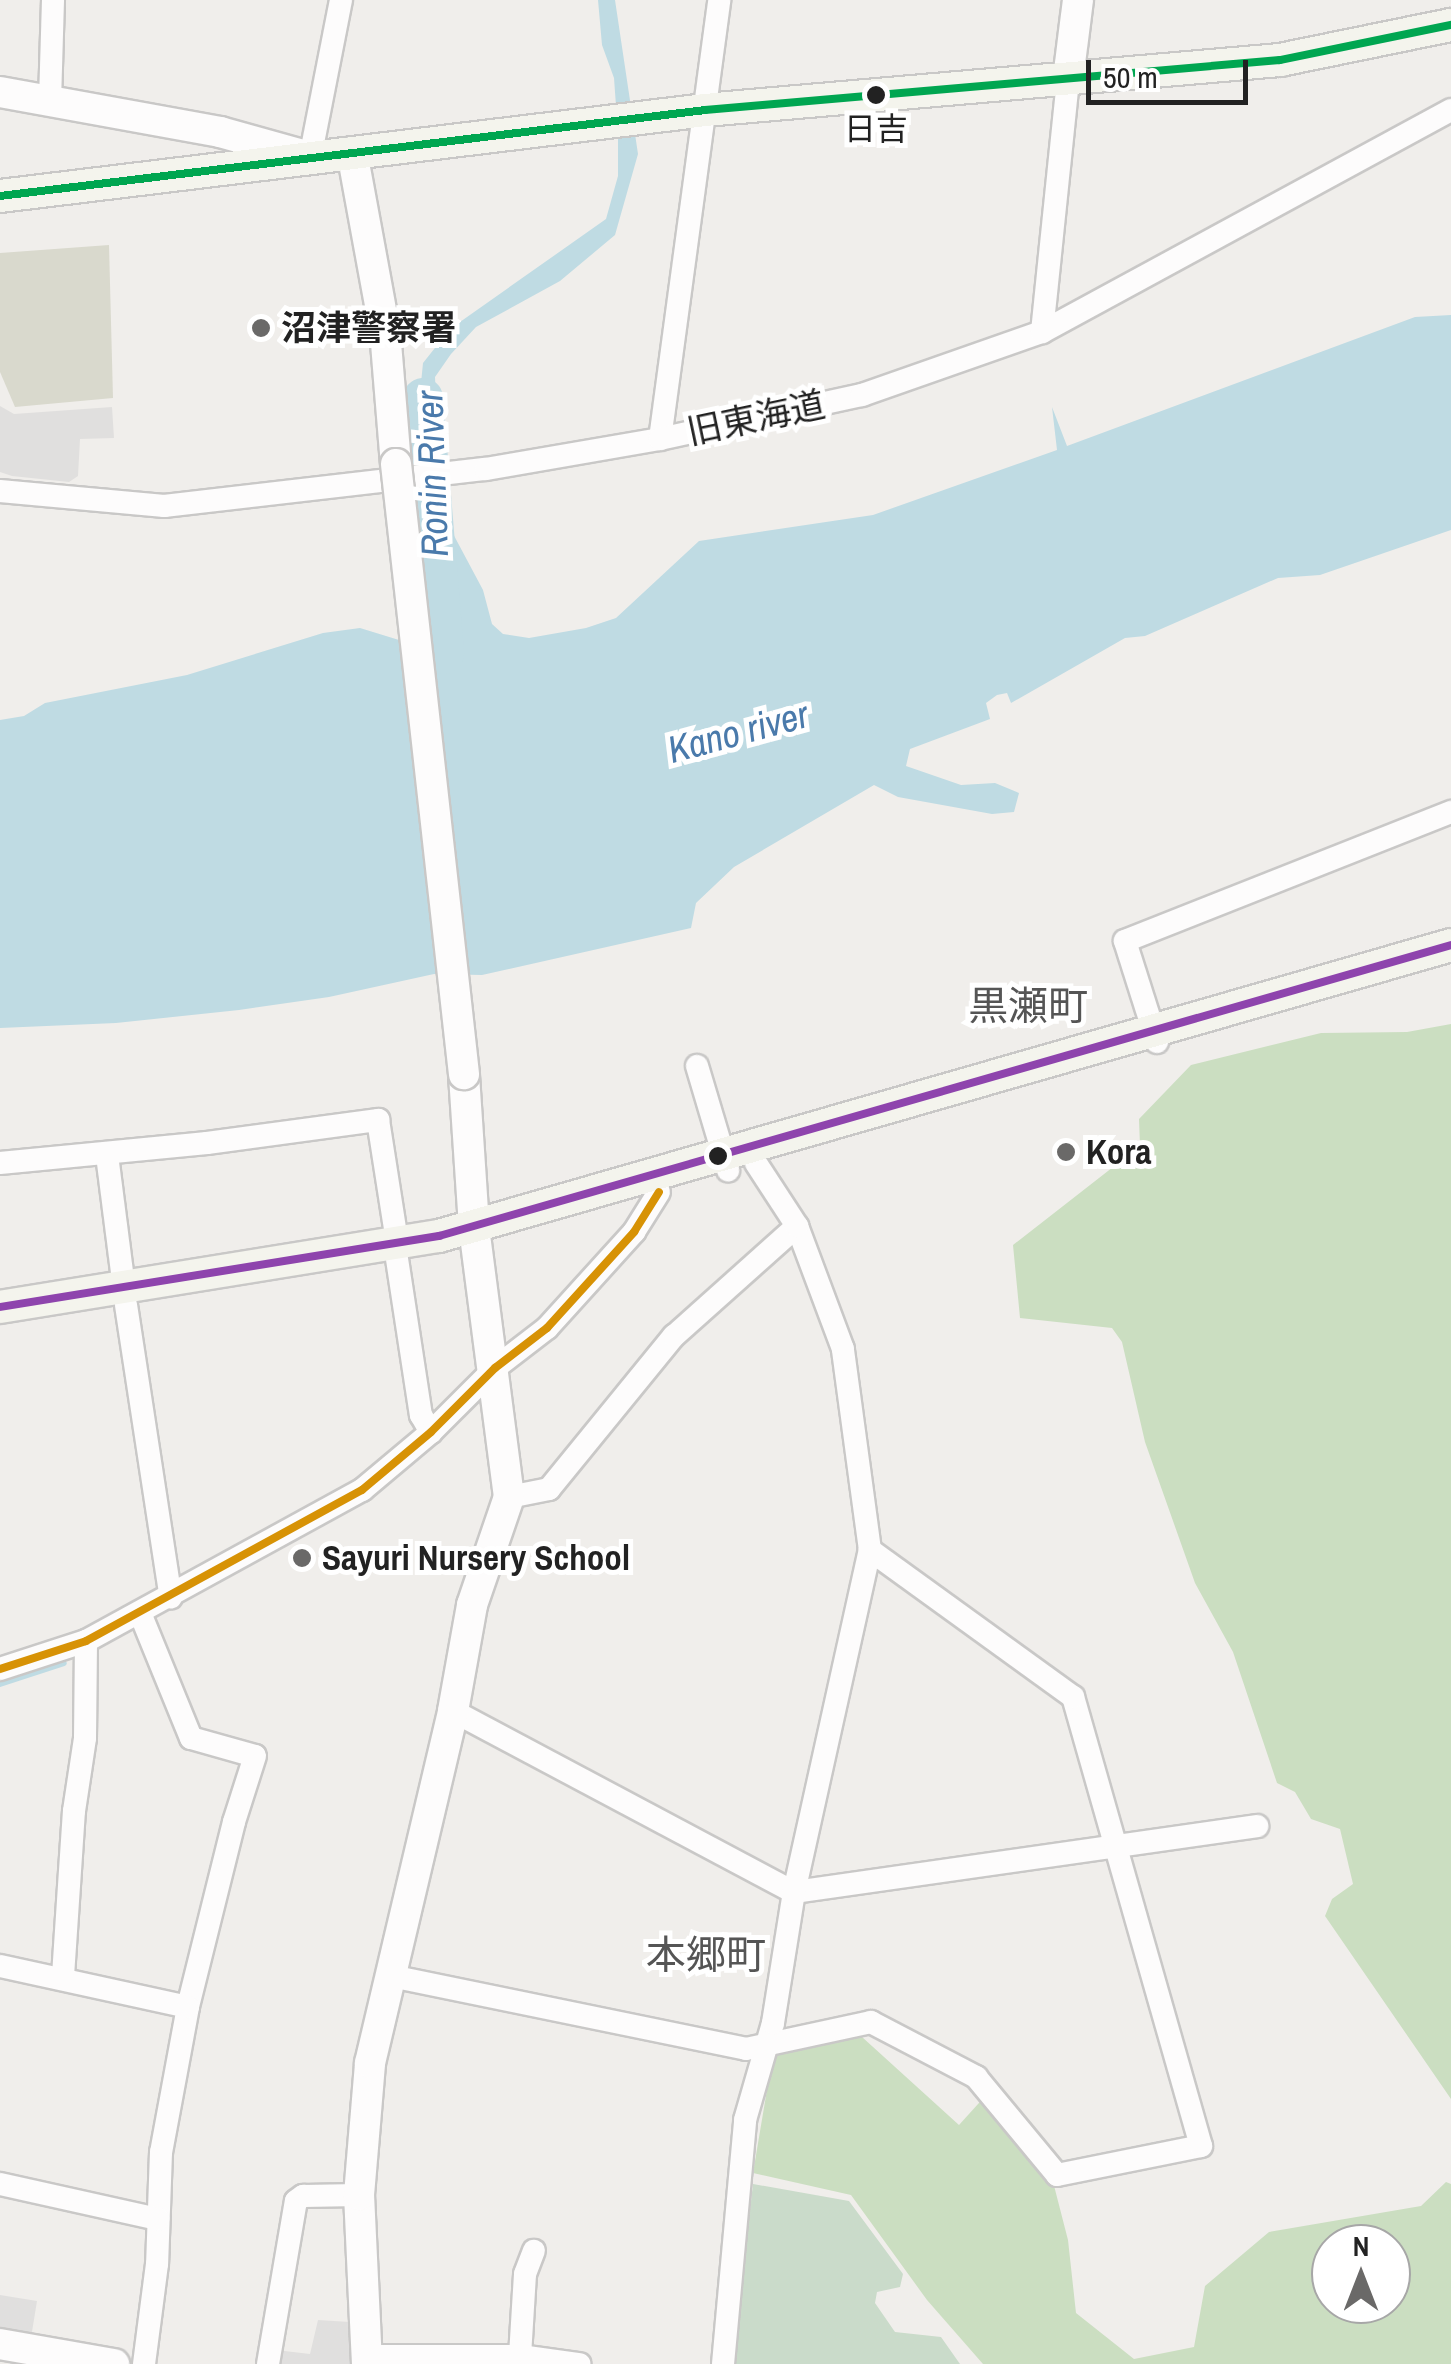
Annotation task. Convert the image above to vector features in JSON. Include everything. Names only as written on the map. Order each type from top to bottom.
[{"type":"main road","points":[[0,196],[704,110],[1280,60],[1451,22]]},
{"type":"main road","points":[[476,1235],[736,1163],[1451,945]]},
{"type":"main road","points":[[1155,1037],[1451,967]]},
{"type":"main road","points":[[0,1325],[125,1296],[476,1235],[659,1192],[736,1163]]},
{"type":"main road","points":[[0,1306],[125,1296]]},
{"type":"street","points":[[50,101],[53,0]]},
{"type":"street","points":[[0,92],[220,132],[310,158],[341,0]]},
{"type":"street","points":[[660,440],[719,0]]},
{"type":"street","points":[[1042,332],[1078,0]]},
{"type":"street","name":"旧東海道","points":[[0,490],[164,506],[486,469],[660,440],[862,395],[1042,332],[1451,110]]},
{"type":"street","points":[[352,152],[385,331],[396,464],[464,1074],[476,1235],[509,1497],[472,1605],[453,1711],[370,2063],[359,2194],[367,2360],[520,2356],[579,2364]]},
{"type":"street","points":[[1155,1037],[1125,941],[1451,812]]},
{"type":"street","points":[[697,1066],[736,1163],[797,1226],[843,1349],[870,1550],[794,1892],[766,2048],[745,2120],[723,2364]]},
{"type":"street","points":[[0,1163],[107,1155],[378,1120],[421,1415],[432,1432]]},
{"type":"street","points":[[107,1155],[171,1598]]},
{"type":"street","points":[[0,1668],[86,1641],[171,1598],[362,1490],[432,1432],[495,1368],[547,1328],[634,1232],[659,1192]]},
{"type":"street","points":[[509,1497],[548,1490],[674,1336],[797,1226]]},
{"type":"street","points":[[391,1976],[746,2050],[858,2022],[887,2029],[976,2077],[1057,2176],[1201,2146],[1074,1698],[870,1550]]},
{"type":"street","points":[[140,1612],[191,1738],[256,1756],[234,1822],[188,2007],[161,2152],[157,2264],[144,2364]]},
{"type":"street","points":[[64,1976],[69,1868],[85,1738],[86,1641]]},
{"type":"street","points":[[453,1711],[794,1892],[1258,1826]]},
{"type":"street","points":[[0,1966],[64,1976],[188,2007]]},
{"type":"street","points":[[0,2184],[158,2219]]},
{"type":"street","points":[[268,2364],[296,2201],[303,2196],[359,2194]]},
{"type":"street","points":[[520,2356],[525,2274],[534,2251]]},
{"type":"street","points":[[5,2352],[114,2364]]},
{"type":"shaded area","points":[[109,245],[113,398],[15,407],[0,372],[0,253]]},
{"type":"shaded area","points":[[0,406],[14,414],[112,407],[114,438],[80,439],[78,476],[69,482],[12,476],[0,472]]},
{"type":"shaded area","points":[[0,2295],[37,2301],[30,2344],[0,2339]]},
{"type":"shaded area","points":[[318,2320],[350,2322],[353,2364],[273,2364],[276,2350],[310,2354]]},
{"type":"green space","points":[[1451,1024],[1451,2099],[1325,1916],[1332,1899],[1353,1884],[1340,1829],[1311,1819],[1295,1792],[1277,1783],[1233,1652],[1195,1583],[1145,1442],[1122,1342],[1112,1328],[1020,1318],[1013,1245],[1140,1146],[1139,1119],[1191,1065],[1321,1033],[1407,1032]]},
{"type":"green space","points":[[851,2027],[959,2125],[988,2093],[1050,2170],[1068,2240],[1076,2313],[1134,2359],[1194,2347],[1205,2286],[1269,2232],[1311,2225],[1311,2324],[1411,2324],[1411,2224],[1316,2224],[1421,2206],[1446,2182],[1451,2184],[1451,2364],[983,2364],[927,2300],[851,2195],[753,2173],[773,2054]]},
{"type":"green space","points":[[753,2184],[849,2201],[903,2274],[900,2287],[877,2292],[875,2303],[895,2332],[941,2337],[960,2364],[732,2364]]},
{"type":"water","points":[[598,0],[615,0],[638,154],[615,235],[560,281],[476,327],[451,354],[435,377],[438,447],[425,451],[420,393],[423,363],[450,329],[606,219],[618,176],[618,134],[614,78],[602,45]]},
{"type":"water","name":"Kano river","points":[[1451,315],[1451,530],[1320,575],[1278,578],[1145,636],[1125,638],[1011,703],[1007,693],[997,695],[986,703],[990,719],[910,749],[906,766],[961,785],[995,783],[1019,793],[1014,812],[992,814],[898,797],[874,785],[734,867],[696,903],[691,928],[482,975],[434,974],[329,997],[239,1010],[116,1023],[0,1028],[0,720],[24,716],[45,703],[187,675],[323,633],[360,628],[399,640],[426,632],[435,621],[446,567],[441,560],[439,535],[451,530],[483,590],[492,624],[503,634],[529,638],[586,628],[616,618],[699,541],[873,515],[1057,450],[1052,407],[1067,446],[1415,317]]},
{"type":"waterway","name":"Ronin River","points":[[423,398],[444,654]]},
{"type":"waterway","points":[[0,1684],[64,1663]]},
{"type":"transit line","points":[[0,196],[705,110],[1280,60],[1451,25]]},
{"type":"transit line","points":[[0,1307],[439,1236],[1451,945]]},
{"type":"transit line","points":[[0,1669],[86,1641],[362,1490],[431,1432],[495,1368],[547,1328],[634,1232],[659,1192]]},
{"type":"place","name":"日吉","points":[[876,95]]},
{"type":"place","name":"沼津警察署","points":[[261,328]]},
{"type":"place","name":"Kora","points":[[1066,1152]]},
{"type":"place","name":"Sayuri Nursery School","points":[[302,1558]]},
{"type":"district","name":"黒瀬町","points":[[1028,1006]]},
{"type":"district","name":"本郷町","points":[[706,1955]]}]
